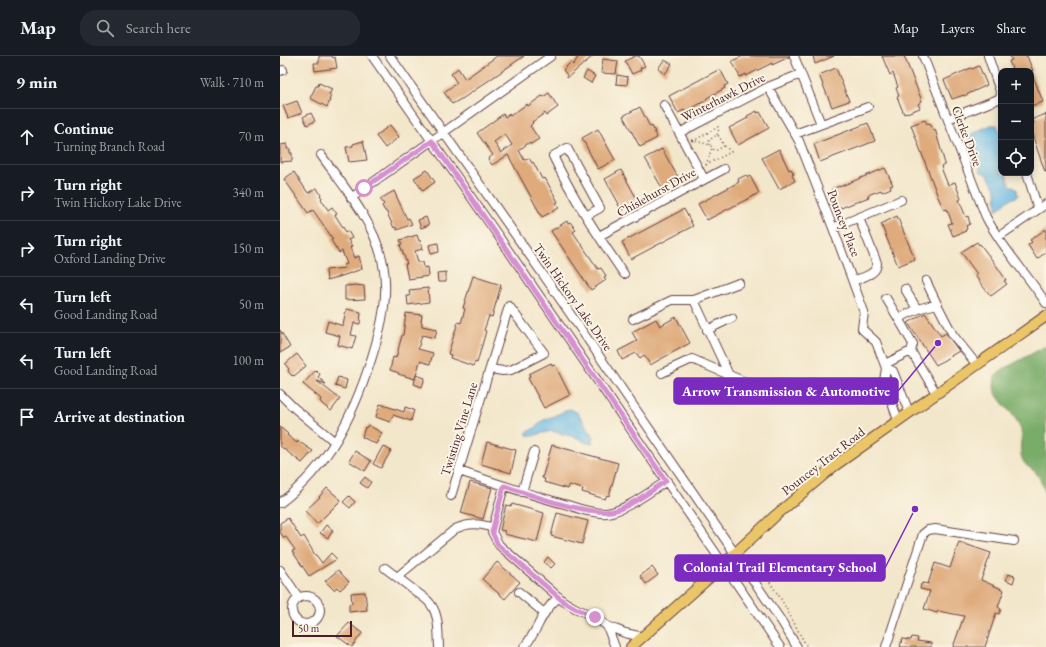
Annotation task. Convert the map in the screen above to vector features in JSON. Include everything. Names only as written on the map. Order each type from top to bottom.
[{"type":"main road","name":"Pouncey Tract Road","points":[[631,647],[775,516],[834,466],[1046,316]]},
{"type":"street","name":"Twin Hickory Lake Drive","points":[[372,56],[780,647]]},
{"type":"street","name":"Twin Hickory Lake Drive","points":[[390,56],[782,622],[797,647]]},
{"type":"street","points":[[351,198],[551,56]]},
{"type":"street","points":[[794,56],[821,124]]},
{"type":"street","name":"Clerke Drive","points":[[923,56],[983,209],[998,238],[1046,303]]},
{"type":"street","points":[[988,56],[998,85]]},
{"type":"street","name":"Winterhawk Drive","points":[[679,133],[768,87],[801,74]]},
{"type":"street","name":"Pouncey Place","points":[[768,87],[799,141],[833,228],[864,312],[862,329],[876,342],[886,366],[884,381],[898,420]]},
{"type":"street","points":[[948,119],[998,99]]},
{"type":"street","points":[[664,105],[704,179]]},
{"type":"street","points":[[795,134],[868,107]]},
{"type":"street","points":[[586,216],[600,208],[567,148],[553,156],[586,216],[624,274]]},
{"type":"street","points":[[280,502],[292,493],[311,474],[327,455],[346,424],[358,397],[380,333],[384,310],[386,290],[378,245],[364,216],[320,155]]},
{"type":"street","name":"Chislehurst Drive","points":[[599,236],[724,169]]},
{"type":"street","points":[[1028,176],[1038,209]]},
{"type":"street","points":[[833,228],[901,200]]},
{"type":"street","points":[[998,238],[1046,204]]},
{"type":"street","points":[[853,281],[874,272],[877,268],[877,264],[858,218]]},
{"type":"street","points":[[926,281],[953,335],[977,365]]},
{"type":"street","points":[[633,319],[672,300],[694,300],[739,283]]},
{"type":"street","points":[[905,290],[917,309]]},
{"type":"street","points":[[886,298],[913,344],[912,351],[936,393]]},
{"type":"street","points":[[694,300],[728,375]]},
{"type":"street","points":[[898,318],[917,309],[937,304]]},
{"type":"street","name":"Twisting Vine Lane","points":[[451,496],[509,306],[544,353],[511,370],[504,371],[490,369]]},
{"type":"street","points":[[707,330],[732,318]]},
{"type":"street","points":[[886,366],[912,351]]},
{"type":"street","points":[[662,373],[692,359],[739,381],[765,390]]},
{"type":"street","name":"Pouncey Place","points":[[886,366],[893,371],[909,412]]},
{"type":"street","points":[[681,398],[739,381]]},
{"type":"street","points":[[280,394],[335,442]]},
{"type":"street","points":[[522,492],[534,452]]},
{"type":"street","points":[[459,471],[522,492],[591,512],[606,513],[617,510],[666,481]]},
{"type":"street","points":[[504,486],[492,528],[492,532],[498,545],[559,597],[575,608],[595,617],[607,626],[625,633],[643,637]]},
{"type":"street","points":[[397,577],[455,529],[465,525],[476,524],[492,528]]},
{"type":"street","points":[[886,647],[923,534],[928,530],[935,529],[1014,541]]},
{"type":"street","points":[[385,568],[427,600],[432,606],[436,614],[439,647]]},
{"type":"street","points":[[280,570],[299,598]]},
{"type":"street","points":[[519,592],[544,613]]},
{"type":"street","points":[[524,647],[537,629],[544,613],[559,597]]},
{"type":"street","points":[[607,626],[615,647]]},
{"type":"path","points":[[692,140],[718,127],[719,129],[717,135],[709,140],[710,144],[715,151],[724,146]]},
{"type":"path","points":[[706,165],[731,152],[724,146],[717,135]]},
{"type":"path","points":[[692,140],[710,144]]},
{"type":"path","points":[[692,140],[696,146]]},
{"type":"path","points":[[706,165],[712,148]]},
{"type":"path","points":[[704,161],[709,170]]},
{"type":"path","points":[[754,559],[785,606],[807,647]]},
{"type":"green space","points":[[1046,346],[1046,495],[1042,482],[1023,460],[1020,451],[1021,430],[1019,425],[1001,401],[994,389],[994,386],[995,376],[1000,371]]},
{"type":"water","points":[[991,125],[997,125],[998,128],[998,176],[1007,176],[1010,186],[1014,186],[1017,190],[1018,196],[1007,201],[997,210],[996,190],[987,174],[981,172],[970,144],[969,137],[973,133]]},
{"type":"water","points":[[570,409],[578,413],[594,437],[592,443],[587,443],[578,438],[551,431],[532,436],[527,435],[527,432],[535,428],[542,421]]},
{"type":"building","points":[[319,56],[335,57],[337,68],[315,71],[314,63],[319,63]]},
{"type":"building","points":[[497,56],[524,56],[462,99],[452,104],[444,92],[457,83],[451,74],[458,68],[465,79]]},
{"type":"building","points":[[579,56],[593,56],[567,78],[567,75],[563,70],[571,62],[573,65]]},
{"type":"building","points":[[635,56],[639,56],[645,66],[640,68],[641,70],[632,74],[625,61]]},
{"type":"building","points":[[743,56],[789,57],[772,65],[772,63],[746,76],[746,74],[740,77],[732,61]]},
{"type":"building","points":[[813,56],[834,56],[815,64]]},
{"type":"building","points":[[882,56],[904,56],[922,101],[918,104],[920,108],[904,114],[897,97],[899,96],[896,88],[898,87],[893,73],[890,75]]},
{"type":"building","points":[[1010,56],[1027,56],[1032,68],[1012,68],[1009,61],[1012,60]]},
{"type":"building","points":[[603,59],[618,61],[616,74],[601,73]]},
{"type":"building","points":[[664,60],[672,64],[665,74],[658,69]]},
{"type":"building","points":[[979,66],[987,85],[964,96],[952,99],[944,80]]},
{"type":"building","points":[[836,68],[849,101],[832,107],[819,75]]},
{"type":"building","points":[[720,69],[728,84],[724,86],[725,88],[685,112],[684,110],[678,113],[669,96]]},
{"type":"building","points":[[587,71],[595,76],[591,83],[583,78]]},
{"type":"building","points":[[617,75],[628,77],[627,85],[616,84]]},
{"type":"building","points":[[1034,79],[1043,102],[1034,105]]},
{"type":"building","points":[[319,83],[332,89],[329,95],[331,96],[327,107],[310,98]]},
{"type":"building","points":[[549,93],[558,107],[546,116],[545,113],[532,122],[533,123],[530,126],[539,139],[531,144],[530,142],[519,150],[524,160],[529,158],[532,163],[533,162],[542,179],[545,178],[558,202],[556,203],[559,208],[542,217],[508,155],[492,165],[488,159],[493,155],[477,133],[503,114],[505,117],[509,114],[510,116],[527,104],[528,106],[542,96],[543,97]],"holes":[[[505,134],[512,145],[501,153],[494,142]]]},
{"type":"building","points":[[297,101],[302,113],[288,118],[283,106]]},
{"type":"building","points":[[640,107],[650,127],[652,126],[657,138],[640,147],[623,116]]},
{"type":"building","points":[[757,111],[757,113],[760,112],[769,128],[738,145],[729,128],[748,118],[747,116]]},
{"type":"building","points":[[311,113],[315,121],[307,125],[303,117]]},
{"type":"building","points":[[1046,114],[1046,172],[1034,140],[1034,119]]},
{"type":"building","points":[[925,120],[927,124],[930,123],[933,130],[935,129],[945,164],[941,166],[942,170],[948,185],[955,182],[961,199],[959,200],[966,217],[968,216],[970,224],[966,226],[966,231],[953,236],[948,224],[952,223],[947,209],[944,210],[938,197],[911,125]]},
{"type":"building","points":[[868,123],[875,141],[820,162],[814,144]]},
{"type":"building","points":[[390,125],[399,137],[385,148],[376,136]]},
{"type":"building","points":[[598,129],[615,160],[598,169],[582,138]]},
{"type":"building","points":[[363,141],[367,160],[349,162],[346,147],[353,146],[353,144]]},
{"type":"building","points":[[287,144],[287,149],[290,149],[290,153],[292,153],[292,161],[280,162],[280,145]]},
{"type":"building","points":[[662,149],[679,179],[662,188],[645,158]]},
{"type":"building","points":[[779,149],[789,170],[791,169],[794,174],[792,175],[795,181],[779,189],[762,158]]},
{"type":"building","points":[[885,168],[893,185],[890,186],[891,188],[882,192],[881,190],[868,195],[869,197],[841,208],[840,206],[838,207],[831,190]]},
{"type":"building","points":[[427,170],[435,182],[423,191],[414,178]]},
{"type":"building","points":[[621,170],[638,201],[621,210],[605,179]]},
{"type":"building","points":[[294,172],[308,193],[317,188],[321,195],[321,199],[328,210],[332,207],[337,214],[335,215],[346,232],[348,231],[352,238],[348,240],[352,246],[350,247],[354,258],[359,256],[362,269],[327,281],[326,270],[345,268],[344,265],[347,264],[342,251],[339,253],[331,240],[333,239],[313,210],[308,213],[284,179]]},
{"type":"building","points":[[746,175],[748,177],[750,176],[759,193],[707,220],[698,204],[739,182],[738,179]]},
{"type":"building","points":[[394,191],[407,219],[409,218],[412,224],[397,230],[396,227],[394,228],[382,206],[384,204],[380,199]]},
{"type":"building","points":[[684,209],[693,226],[631,259],[622,242]]},
{"type":"building","points":[[897,216],[915,259],[898,266],[881,224]]},
{"type":"building","points":[[426,217],[429,225],[421,228],[418,220]]},
{"type":"building","points":[[567,221],[568,223],[570,222],[576,230],[573,232],[598,269],[601,268],[606,276],[604,277],[606,280],[591,290],[551,231]]},
{"type":"building","points":[[1046,229],[1046,252],[1037,259],[1028,245],[1032,242],[1030,240]]},
{"type":"building","points":[[417,235],[419,241],[421,241],[423,249],[415,251],[418,262],[423,262],[424,268],[428,267],[429,276],[408,279],[405,264],[407,264],[400,245],[402,244],[400,240]]},
{"type":"building","points":[[977,242],[1006,280],[1004,281],[1007,284],[991,296],[980,283],[975,275],[977,274],[961,252]]},
{"type":"building","points":[[438,243],[439,252],[431,254],[429,245]]},
{"type":"building","points":[[446,272],[446,282],[438,282],[437,273]]},
{"type":"building","points":[[473,276],[501,285],[492,317],[489,316],[484,330],[486,331],[477,363],[475,362],[473,366],[450,358],[451,355],[448,354],[458,322],[461,323],[465,309],[463,308]]},
{"type":"building","points":[[345,286],[364,286],[365,299],[345,300]]},
{"type":"building","points":[[428,288],[429,302],[408,305],[407,296],[410,296],[409,290]]},
{"type":"building","points":[[346,309],[361,312],[360,324],[354,323],[351,335],[356,336],[352,349],[338,345],[340,336],[325,332],[328,321],[343,326]]},
{"type":"building","points":[[406,313],[422,315],[422,326],[437,329],[435,338],[422,335],[418,349],[433,353],[430,364],[420,361],[415,379],[390,370],[393,357],[396,358],[403,335]]},
{"type":"building","points":[[925,313],[941,336],[946,333],[959,351],[936,365],[908,323]]},
{"type":"building","points":[[676,317],[690,343],[650,365],[644,355],[640,358],[636,353],[622,360],[618,351],[637,341],[632,332],[656,319],[660,326]]},
{"type":"building","points":[[280,330],[290,347],[280,353]]},
{"type":"building","points":[[297,354],[306,366],[292,376],[285,364]]},
{"type":"building","points":[[551,363],[552,366],[555,365],[570,395],[544,408],[528,378],[530,377],[529,374]]},
{"type":"building","points":[[316,370],[320,374],[318,377],[326,384],[317,381],[340,399],[331,411],[322,404],[320,401],[321,399],[303,384]]},
{"type":"building","points":[[416,375],[425,378],[422,387],[414,384]]},
{"type":"building","points":[[338,377],[347,380],[345,389],[335,386]]},
{"type":"building","points":[[380,404],[404,412],[405,407],[414,410],[411,421],[393,415],[390,422],[376,417]]},
{"type":"building","points":[[368,425],[382,433],[376,444],[362,437],[365,427],[366,428]]},
{"type":"building","points":[[280,427],[297,443],[298,441],[313,451],[302,463],[280,446]]},
{"type":"building","points":[[487,442],[516,450],[511,473],[481,464]]},
{"type":"building","points":[[552,445],[618,463],[609,496],[607,495],[605,499],[582,492],[583,489],[569,485],[568,489],[544,482],[545,479],[542,478]]},
{"type":"building","points":[[383,446],[391,451],[381,468],[373,464]]},
{"type":"building","points":[[355,451],[371,461],[365,471],[349,461]]},
{"type":"building","points":[[365,477],[371,482],[367,488],[360,483]]},
{"type":"building","points":[[470,482],[492,488],[483,519],[461,513]]},
{"type":"building","points":[[327,488],[341,500],[317,524],[305,511]]},
{"type":"building","points":[[349,496],[355,502],[350,508],[343,502]]},
{"type":"building","points":[[512,504],[544,513],[537,542],[504,534],[505,531],[500,530],[506,505],[511,506]]},
{"type":"building","points":[[557,513],[588,521],[582,544],[551,536]]},
{"type":"building","points":[[288,518],[301,538],[304,536],[315,555],[322,563],[331,553],[337,559],[309,576],[292,551],[295,550],[286,537],[284,538],[280,532],[280,523]]},
{"type":"building","points":[[326,525],[333,530],[328,538],[320,533]]},
{"type":"building","points":[[959,542],[991,553],[981,580],[1004,590],[998,607],[1001,609],[999,614],[996,613],[985,647],[953,647],[964,616],[938,611],[937,613],[924,609],[930,591],[920,589],[921,584],[928,584],[935,563],[950,568]]},
{"type":"building","points":[[548,557],[555,564],[551,568],[544,562]]},
{"type":"building","points":[[497,562],[520,582],[505,599],[482,579]]},
{"type":"building","points":[[652,567],[658,575],[646,584],[640,576]]},
{"type":"building","points":[[338,570],[349,582],[340,590],[337,587],[334,590],[325,581]]},
{"type":"building","points":[[1008,574],[1015,576],[1013,583],[1006,580]]},
{"type":"building","points":[[365,592],[367,610],[349,612],[349,604],[352,603],[351,593]]},
{"type":"building","points":[[349,623],[362,633],[352,647],[337,636]]},
{"type":"building","points":[[912,637],[918,638],[917,641],[931,643],[931,647],[900,647],[902,639],[911,640]]},
{"type":"place","name":"Arrow Transmission & Automotive","points":[[938,343]]},
{"type":"place","name":"Colonial Trail Elementary School","points":[[915,509]]},
{"type":"route","points":[[364,188],[432,141],[617,407],[666,481],[634,502],[617,510],[606,513],[591,512],[504,486],[493,523],[492,532],[498,545],[563,601],[595,617]]}]
